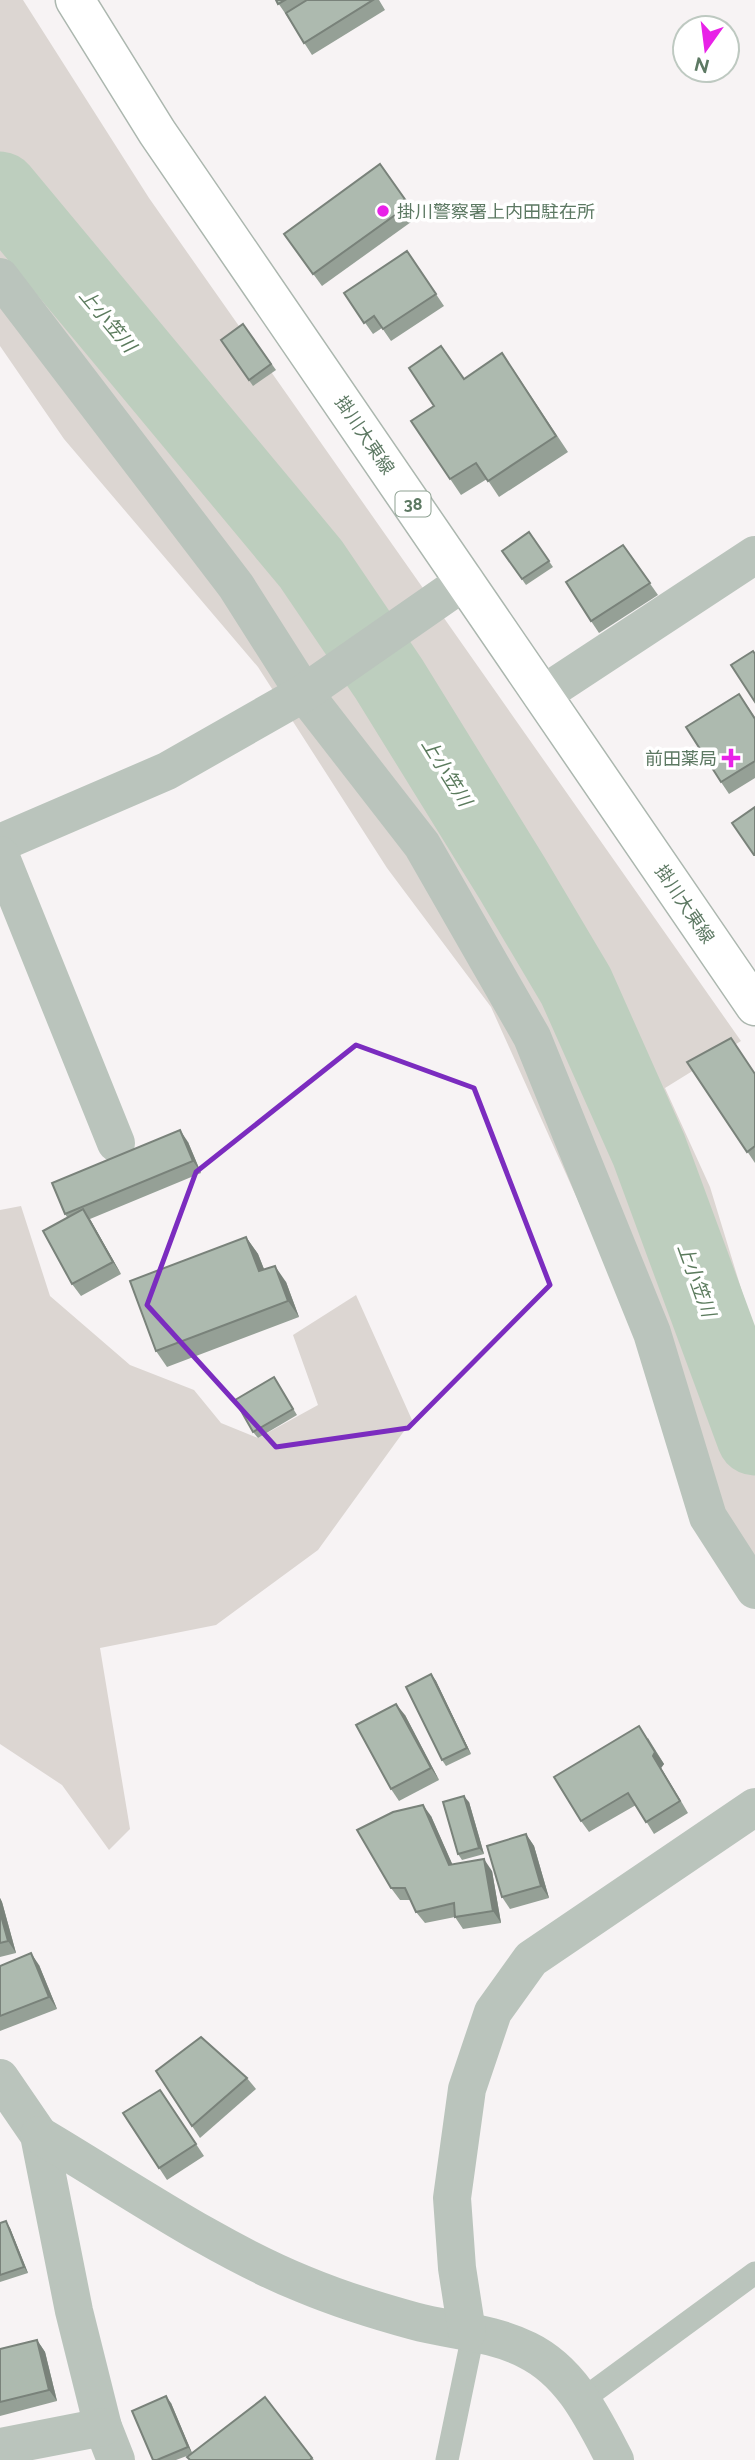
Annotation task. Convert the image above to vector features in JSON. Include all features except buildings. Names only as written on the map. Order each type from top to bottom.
[{"type":"main road","name":"掛川大東線","points":[[75,0],[157,132],[755,1006]]},
{"type":"street","points":[[0,277],[236,586],[422,845],[532,1037],[652,1333],[708,1517],[755,1590]]},
{"type":"street","points":[[542,695],[755,555]]},
{"type":"street","points":[[0,844],[167,771],[310,689],[465,581]]},
{"type":"street","points":[[0,855],[116,1143]]},
{"type":"street","points":[[467,2332],[457,2268],[452,2198],[467,2090],[493,2011],[531,1959],[755,1807]]},
{"type":"street","points":[[0,2078],[39,2135],[74,2311],[109,2443],[0,2448]]},
{"type":"street","points":[[39,2135],[259,2265],[349,2301],[414,2321],[467,2332],[528,2350],[555,2368],[583,2400],[615,2460]]},
{"type":"lane","points":[[583,2400],[755,2273]]},
{"type":"lane","points":[[447,2460],[470,2349],[467,2332]]},
{"type":"highlighted area","points":[[356,1045],[474,1088],[550,1285],[408,1428],[276,1447],[147,1305],[196,1172]]},
{"type":"shaded area","points":[[0,0],[23,0],[149,198],[741,1041],[665,1088],[710,1187],[755,1334],[755,1565],[682,1432],[491,1007],[387,868],[258,667],[64,439],[0,346]]},
{"type":"shaded area","points":[[21,1206],[50,1296],[130,1365],[194,1390],[221,1423],[258,1438],[318,1405],[293,1335],[356,1295],[412,1420],[318,1550],[216,1625],[100,1648],[130,1829],[109,1850],[62,1785],[0,1744],[0,1210]]},
{"type":"waterway","name":"上小笠川","points":[[0,190],[311,564],[389,679],[512,878],[576,986],[649,1150],[755,1437]]},
{"type":"place","name":"掛川警察署上内田駐在所","points":[[383,211]]},
{"type":"place","name":"前田薬局","points":[[731,758]]}]
